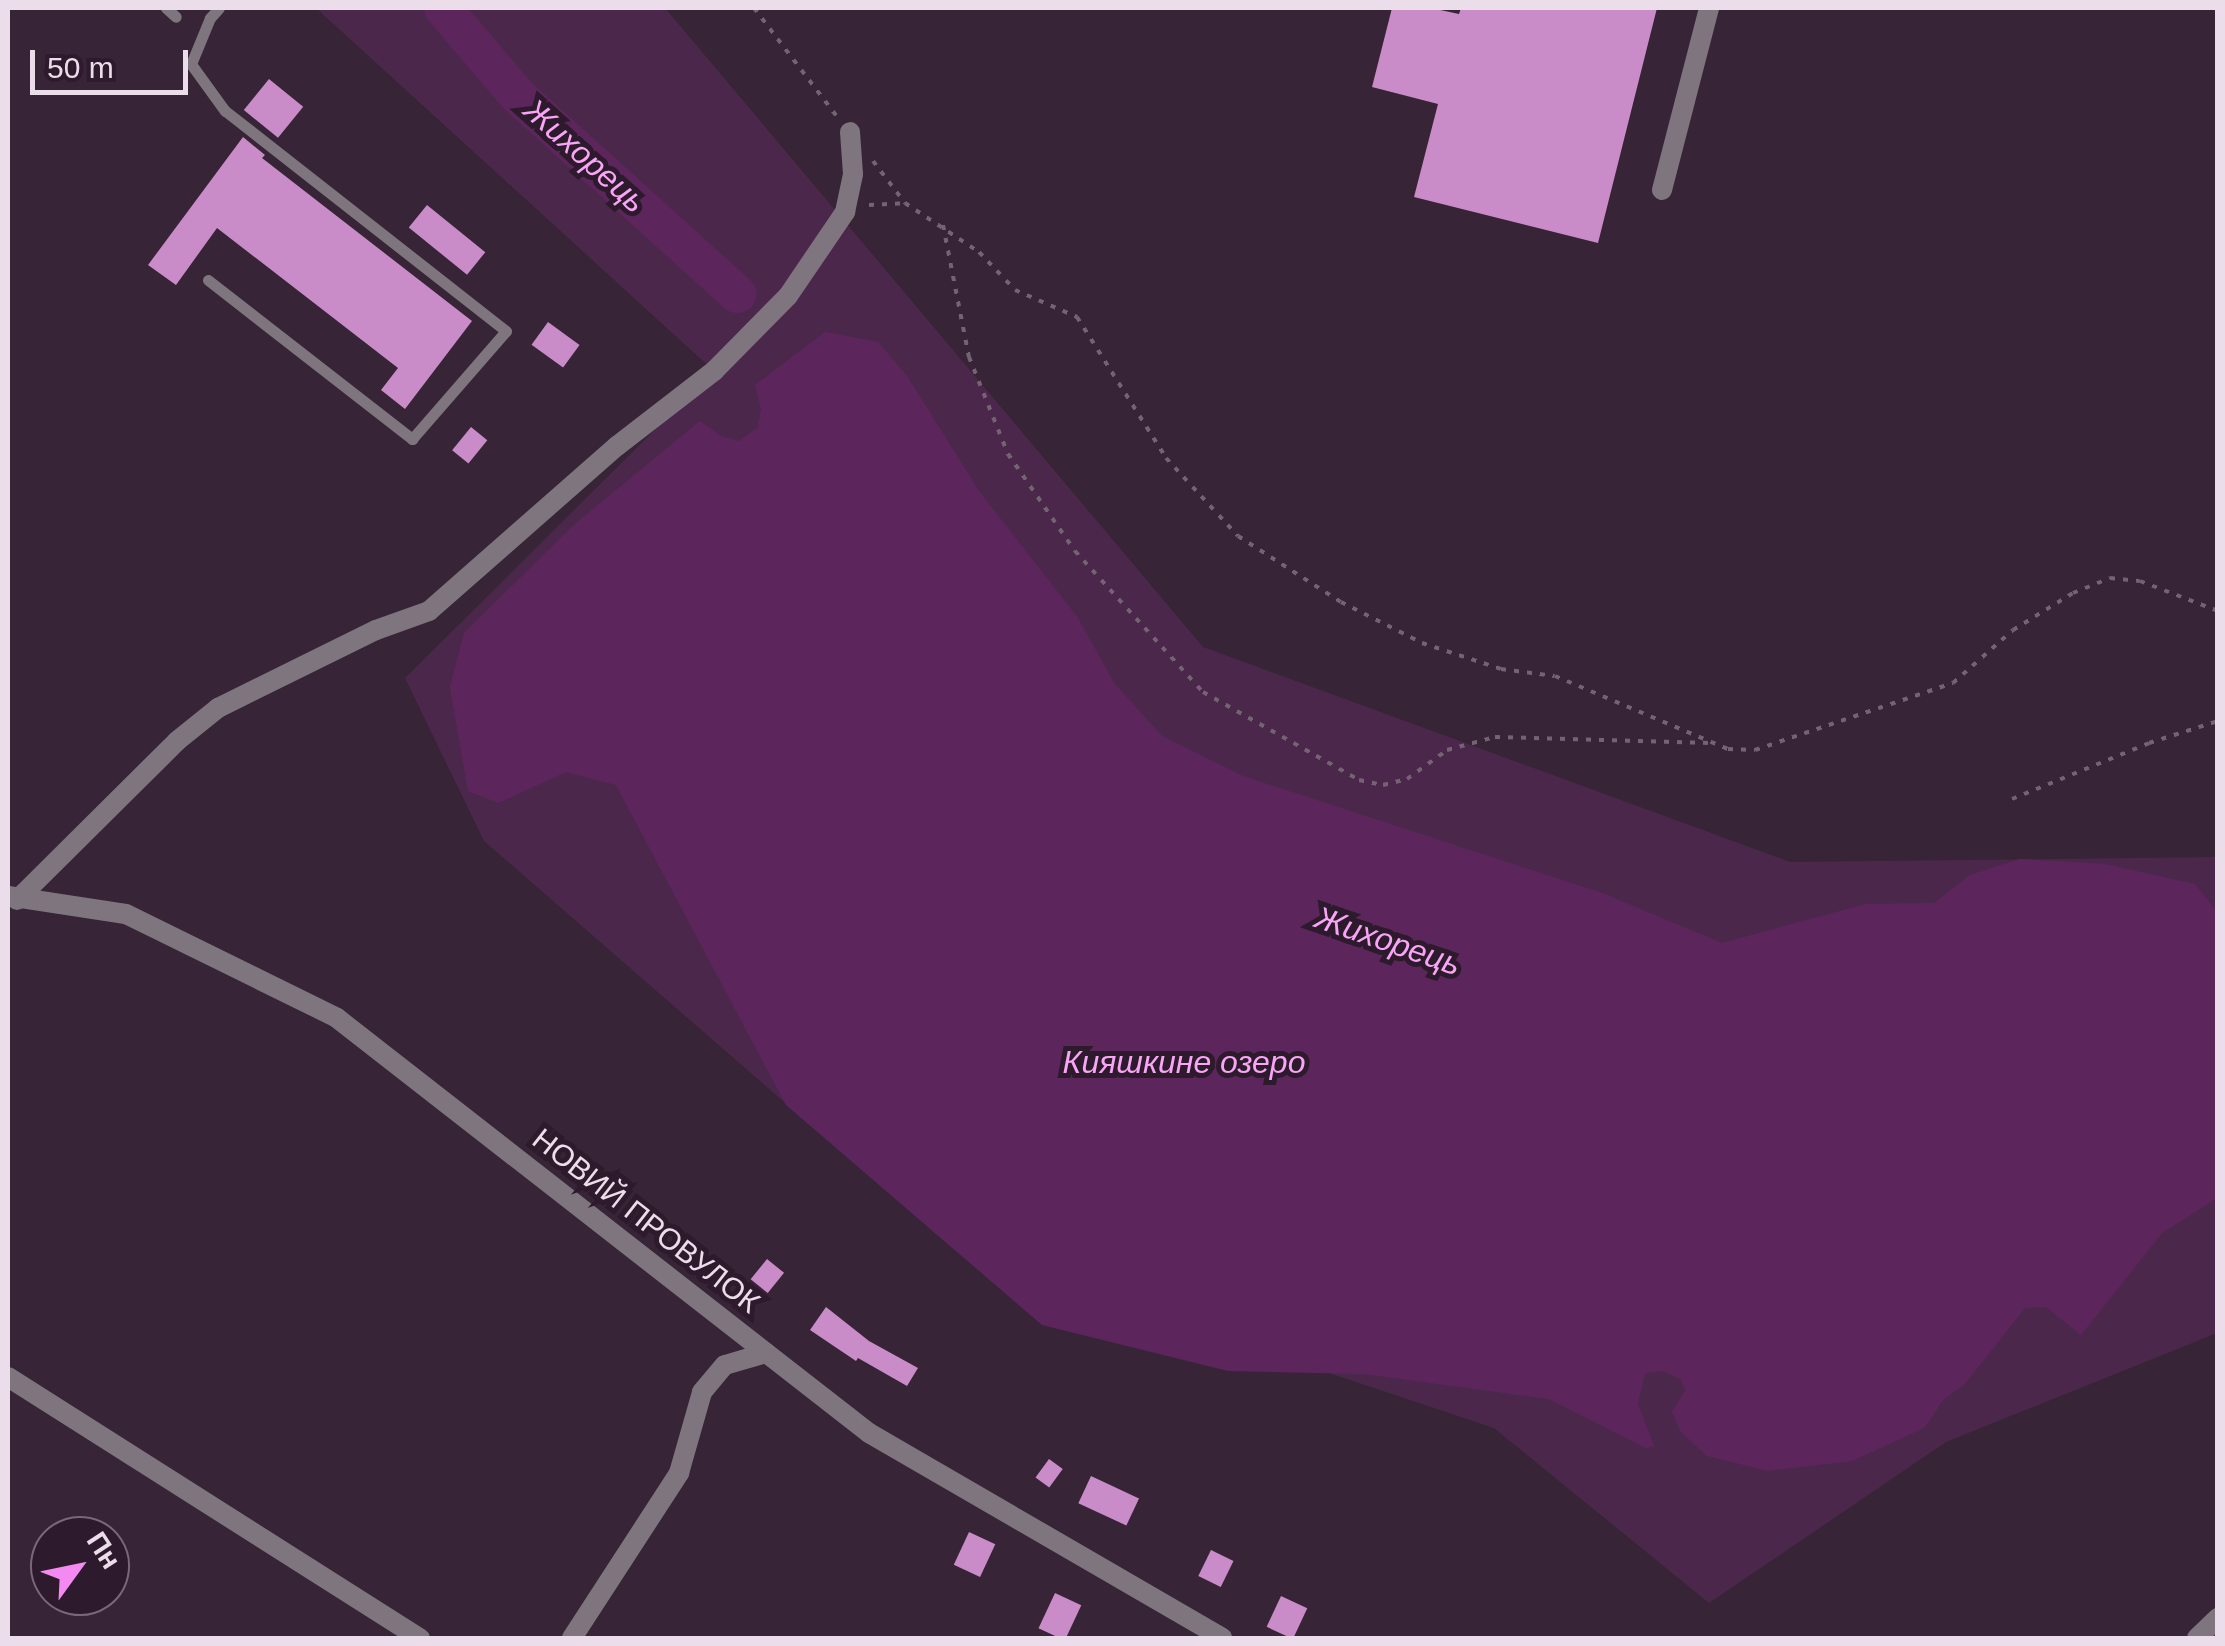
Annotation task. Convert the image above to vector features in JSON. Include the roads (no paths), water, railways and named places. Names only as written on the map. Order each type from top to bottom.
[{"type":"street","points":[[1662,190],[1709,8]]},
{"type":"street","points":[[12,898],[177,741],[218,708],[376,630],[430,611],[617,446],[714,371],[788,296],[845,212],[854,174],[850,132]]},
{"type":"street","name":"НОВИЙ ПРОВУЛОК","points":[[12,898],[126,914],[337,1018],[869,1433],[1222,1638]]},
{"type":"street","points":[[572,1638],[678,1473],[702,1392],[725,1366],[766,1352]]},
{"type":"street","points":[[8,1378],[420,1638]]},
{"type":"street","points":[[2196,1638],[2217,1620]]},
{"type":"lane","points":[[166,8],[176,17]]},
{"type":"lane","points":[[208,280],[412,439],[506,331],[225,111],[191,64],[210,18],[219,8]]},
{"type":"water","name":"Кияшкине озеро","points":[[825,332],[878,342],[907,376],[979,491],[1078,618],[1114,683],[1162,736],[1243,776],[1602,893],[1722,943],[1866,904],[1934,903],[1970,875],[2020,859],[2105,864],[2195,884],[2217,912],[2217,1198],[2162,1233],[2081,1335],[2046,1307],[2025,1308],[1964,1385],[1944,1399],[1924,1428],[1852,1461],[1768,1471],[1707,1456],[1680,1431],[1672,1411],[1686,1390],[1680,1379],[1662,1371],[1645,1373],[1638,1404],[1654,1446],[1646,1448],[1549,1399],[1364,1374],[1228,1371],[1042,1325],[786,1105],[616,785],[566,772],[498,803],[468,791],[450,687],[464,633],[576,523],[700,421],[721,436],[739,441],[758,427],[761,409],[755,385]]},
{"type":"waterway","name":"Жихорець","points":[[443,8],[517,95],[737,294]]}]
